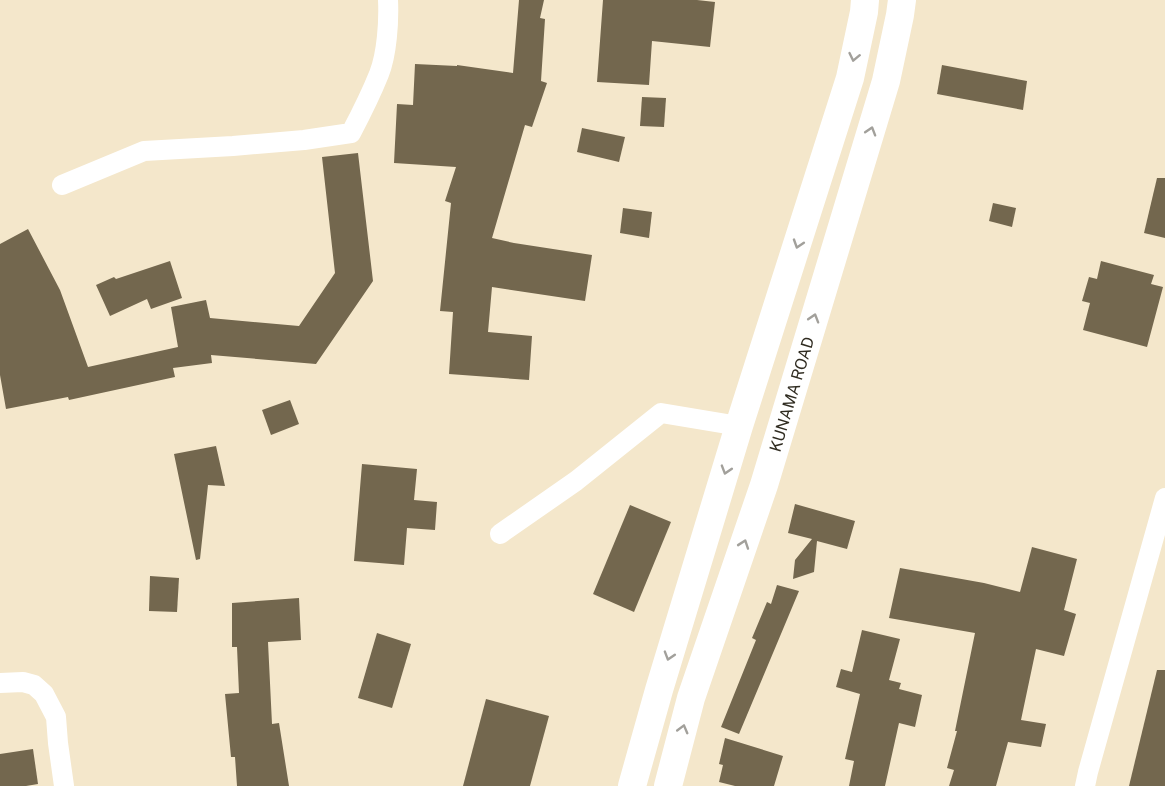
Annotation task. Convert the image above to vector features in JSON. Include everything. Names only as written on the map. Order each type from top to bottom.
[{"type":"main road","points":[[632,786],[739,426],[850,78],[865,0]]},
{"type":"main road","name":"KUNAMA ROAD","points":[[668,786],[691,698],[764,485],[883,93],[902,0]]},
{"type":"street","points":[[62,185],[144,151],[304,140],[351,133],[380,72],[389,18],[388,0]]},
{"type":"street","points":[[500,534],[576,481],[661,413],[739,426]]},
{"type":"street","points":[[1085,786],[1165,498]]},
{"type":"street","points":[[0,683],[23,682],[34,685],[44,694],[56,717],[64,786]]},
{"type":"building","points":[[519,0],[544,0],[540,18],[545,19],[541,81],[547,83],[532,127],[525,125],[492,238],[592,255],[585,301],[492,287],[488,332],[532,336],[529,380],[449,374],[453,312],[440,311],[451,203],[445,201],[456,167],[394,163],[397,104],[413,105],[415,64],[457,65],[513,73]]},
{"type":"building","points":[[603,0],[715,2],[710,47],[652,41],[649,85],[597,82]]},
{"type":"building","points":[[942,65],[1027,81],[1023,110],[937,94]]},
{"type":"building","points":[[642,97],[666,98],[664,127],[640,126]]},
{"type":"building","points":[[582,128],[625,137],[619,162],[577,152]]},
{"type":"building","points":[[358,153],[373,281],[316,364],[211,355],[212,363],[173,368],[175,377],[69,400],[68,397],[6,409],[0,375],[0,244],[28,229],[60,290],[88,367],[178,347],[171,307],[206,300],[210,318],[299,326],[335,273],[322,157]]},
{"type":"building","points":[[1157,178],[1165,178],[1165,238],[1144,233]]},
{"type":"building","points":[[993,203],[1016,208],[1012,227],[989,221]]},
{"type":"building","points":[[623,208],[652,212],[649,238],[620,233]]},
{"type":"building","points":[[170,261],[182,298],[151,309],[147,299],[110,316],[96,285],[114,277],[116,279]]},
{"type":"building","points":[[1101,261],[1154,275],[1151,284],[1163,287],[1147,347],[1083,330],[1090,303],[1082,301],[1089,277],[1097,279]]},
{"type":"building","points":[[290,400],[299,424],[271,435],[262,410]]},
{"type":"building","points":[[216,446],[225,486],[208,485],[200,559],[196,560],[174,454]]},
{"type":"building","points":[[362,464],[417,469],[414,500],[437,502],[435,530],[407,528],[404,565],[354,561]]},
{"type":"building","points":[[795,504],[855,521],[847,549],[817,541],[814,572],[793,579],[795,560],[812,539],[788,533]]},
{"type":"building","points":[[630,505],[671,522],[634,612],[593,594]]},
{"type":"building","points":[[1032,547],[1077,559],[1064,610],[1076,614],[1064,656],[1036,649],[1021,720],[1046,724],[1041,747],[1008,742],[996,786],[949,786],[954,770],[947,768],[957,731],[955,731],[975,633],[889,618],[900,568],[1020,592]]},
{"type":"building","points":[[150,576],[179,578],[177,612],[149,611]]},
{"type":"building","points":[[777,585],[799,591],[739,734],[721,727],[756,640],[752,638],[767,602],[771,604]]},
{"type":"building","points":[[299,598],[301,640],[268,642],[272,724],[279,723],[289,786],[237,786],[235,757],[231,757],[225,694],[239,693],[237,647],[232,647],[232,603]]},
{"type":"building","points":[[862,630],[900,639],[889,680],[901,683],[899,689],[922,695],[915,727],[899,723],[885,786],[849,786],[854,761],[845,759],[860,694],[836,687],[841,669],[852,672]]},
{"type":"building","points":[[377,633],[411,644],[392,708],[358,698]]},
{"type":"building","points":[[1157,670],[1165,670],[1165,786],[1129,786]]},
{"type":"building","points":[[486,699],[549,716],[530,786],[463,786]]},
{"type":"building","points":[[725,738],[783,756],[774,786],[735,786],[719,782],[723,765],[719,764]]},
{"type":"building","points":[[33,749],[38,784],[0,786],[0,754]]}]
